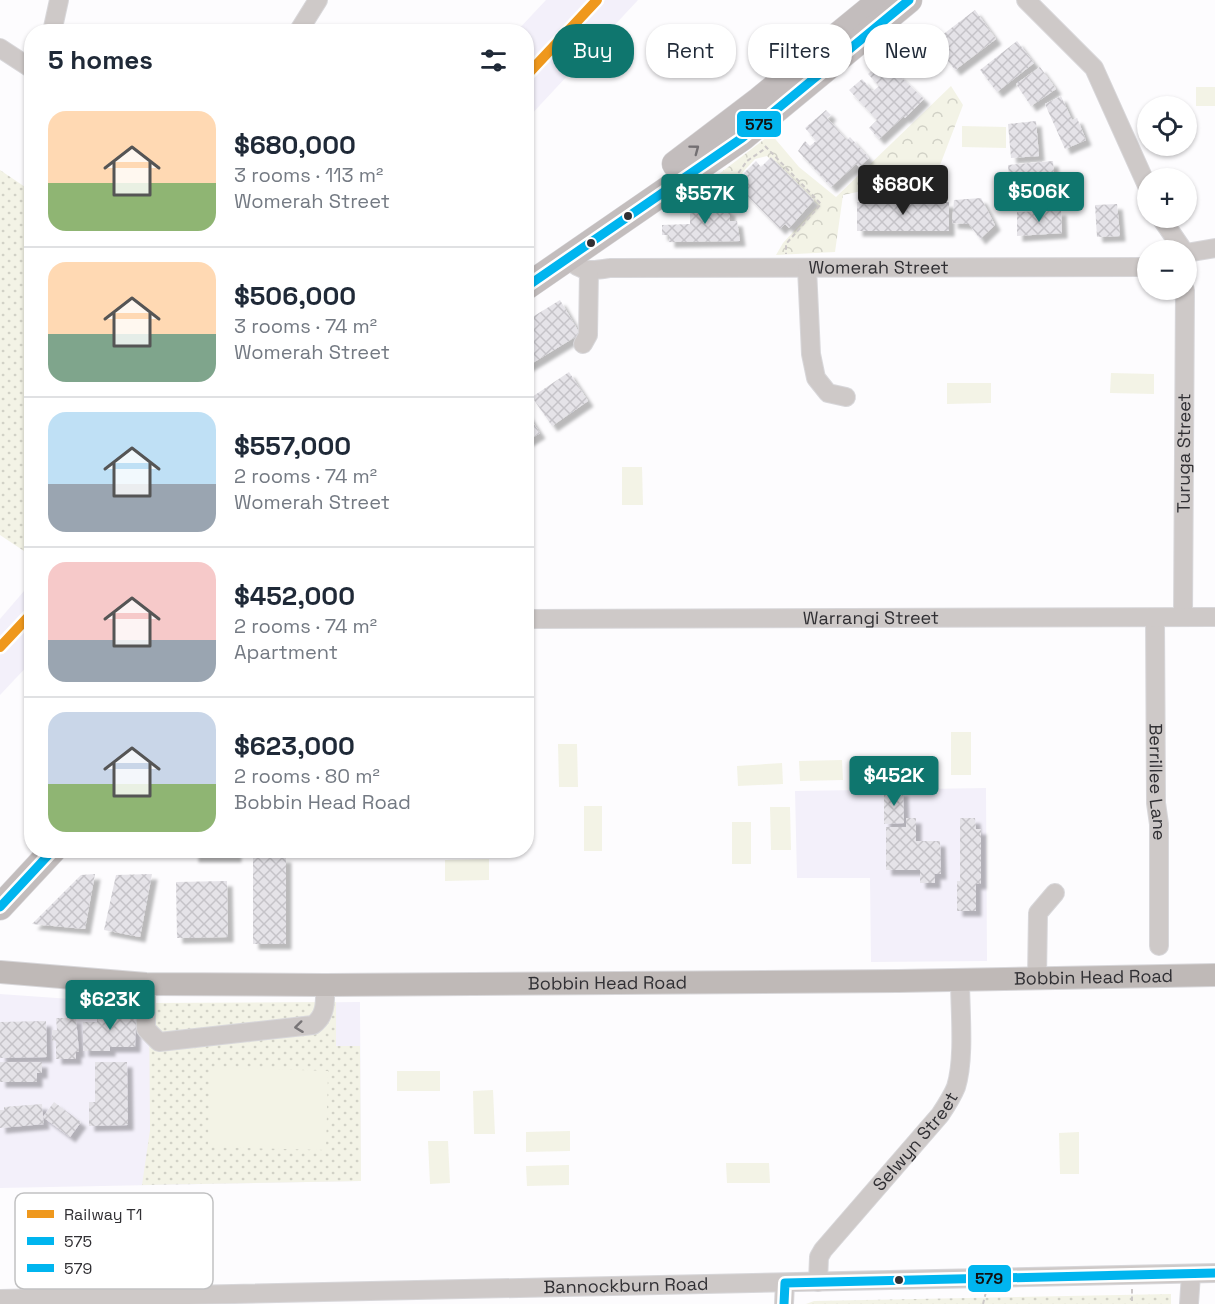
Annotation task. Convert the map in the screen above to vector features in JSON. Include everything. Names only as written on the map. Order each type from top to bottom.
[{"type":"highway","points":[[534,262],[578,234],[730,123],[880,0]]},
{"type":"highway","points":[[534,284],[579,265],[593,242],[742,138],[909,0]]},
{"type":"highway","points":[[0,882],[24,858]]},
{"type":"highway","points":[[0,907],[46,858]]},
{"type":"main road","name":"Bobbin Head Road","points":[[0,972],[146,984],[960,980],[1215,975]]},
{"type":"street","points":[[54,24],[60,0]]},
{"type":"street","points":[[303,24],[318,0]]},
{"type":"street","points":[[1026,0],[1094,68],[1139,168]]},
{"type":"street","points":[[0,48],[24,64]]},
{"type":"street","points":[[593,242],[610,268]]},
{"type":"street","points":[[1197,251],[1215,248]]},
{"type":"street","points":[[579,265],[588,335],[583,344]]},
{"type":"street","name":"Womerah Street","points":[[579,265],[610,268],[1137,267]]},
{"type":"street","points":[[807,268],[811,354],[816,378],[828,393],[846,397]]},
{"type":"street","name":"Turuga Street","points":[[1183,617],[1185,300]]},
{"type":"street","name":"Warrangi Street","points":[[534,619],[1215,617]]},
{"type":"street","name":"Berrillee Lane","points":[[1155,618],[1159,946]]},
{"type":"street","points":[[1037,977],[1038,913],[1055,893]]},
{"type":"street","name":"Selwyn Street","points":[[818,1282],[819,1257],[823,1250],[940,1115],[950,1099],[956,1085],[959,1065],[960,980]]},
{"type":"street","points":[[146,984],[146,1029],[159,1042],[313,1024],[319,1021],[325,1009],[325,984]]},
{"type":"street","name":"Bannockburn Road","points":[[0,1299],[1215,1273]]},
{"type":"street","points":[[1190,1304],[1191,1274]]},
{"type":"street","points":[[784,1304],[785,1283]]},
{"type":"path","points":[[734,179],[747,160],[765,147],[822,204],[786,244],[786,260]]},
{"type":"shaded area","points":[[546,0],[638,0],[616,24],[552,24],[552,78],[565,78],[534,111],[534,24],[524,24]]},
{"type":"shaded area","points":[[24,591],[24,669],[0,695],[0,619]]},
{"type":"shaded area","points":[[986,788],[987,961],[871,962],[870,878],[797,878],[795,791]]},
{"type":"shaded area","points":[[0,994],[141,1004],[360,1002],[361,1181],[0,1188]]},
{"type":"green space","points":[[951,86],[963,105],[934,181],[876,188],[843,195],[835,252],[776,255],[783,243],[818,205],[767,156],[755,159],[742,173],[745,177],[733,188],[719,174],[771,134],[799,167],[836,197]]},
{"type":"green space","points":[[1196,87],[1215,87],[1215,106],[1197,106]]},
{"type":"green space","points":[[962,126],[1006,127],[1006,148],[962,147]]},
{"type":"green space","points":[[0,170],[24,186],[24,551],[0,535]]},
{"type":"green space","points":[[1111,373],[1154,374],[1154,394],[1110,393]]},
{"type":"green space","points":[[947,383],[991,383],[991,403],[947,404]]},
{"type":"green space","points":[[622,467],[642,467],[643,505],[622,505]]},
{"type":"green space","points":[[951,732],[971,732],[971,775],[951,775]]},
{"type":"green space","points":[[558,744],[577,744],[578,787],[559,787]]},
{"type":"green space","points":[[842,760],[843,780],[800,781],[799,761]]},
{"type":"green space","points":[[782,763],[783,784],[738,786],[737,766]]},
{"type":"green space","points":[[584,806],[602,806],[602,851],[584,851]]},
{"type":"green space","points":[[770,807],[790,807],[791,850],[771,850]]},
{"type":"green space","points":[[732,822],[751,822],[751,864],[732,864]]},
{"type":"green space","points":[[489,859],[489,880],[445,881],[445,860]]},
{"type":"green space","points":[[336,1002],[336,1046],[360,1046],[361,1181],[142,1185],[150,1130],[149,1003]]},
{"type":"green space","points":[[210,1067],[328,1071],[326,1150],[208,1147]]},
{"type":"green space","points":[[397,1071],[440,1071],[440,1091],[397,1091]]},
{"type":"green space","points":[[493,1090],[495,1134],[474,1134],[473,1091]]},
{"type":"green space","points":[[570,1131],[570,1151],[526,1152],[526,1132]]},
{"type":"green space","points":[[1079,1132],[1079,1174],[1060,1174],[1059,1133]]},
{"type":"green space","points":[[428,1141],[448,1141],[450,1183],[430,1184]]},
{"type":"green space","points":[[726,1163],[769,1163],[770,1183],[727,1183]]},
{"type":"green space","points":[[569,1165],[569,1185],[527,1186],[526,1166]]},
{"type":"green space","points":[[1171,1294],[1171,1304],[806,1304],[814,1301]]},
{"type":"building","points":[[975,10],[996,39],[955,70],[949,62],[949,30]]},
{"type":"building","points":[[1017,41],[1034,63],[997,92],[980,70]]},
{"type":"building","points":[[1040,67],[1056,89],[1031,106],[1016,84]]},
{"type":"building","points":[[872,78],[902,78],[924,99],[879,139],[869,128],[877,120],[849,90],[862,79],[873,91],[879,86]]},
{"type":"building","points":[[1061,96],[1072,120],[1077,118],[1086,140],[1065,149],[1045,104]]},
{"type":"building","points":[[826,110],[831,115],[827,118],[847,140],[850,137],[869,158],[859,167],[856,164],[831,187],[798,151],[805,141],[810,146],[816,141],[805,128]]},
{"type":"building","points":[[1036,121],[1039,156],[1011,158],[1008,124]]},
{"type":"building","points":[[771,157],[814,200],[789,228],[785,224],[780,229],[738,186],[747,177],[744,173],[756,161],[761,167]]},
{"type":"building","points":[[1053,161],[1056,199],[1011,203],[1008,165]]},
{"type":"building","points":[[711,193],[727,210],[730,210],[730,221],[737,221],[740,241],[669,242],[669,235],[662,235],[662,225],[690,224],[690,214]]},
{"type":"building","points":[[981,198],[995,225],[980,239],[969,224],[952,223],[954,200]]},
{"type":"building","points":[[857,202],[949,202],[949,231],[857,231]]},
{"type":"building","points":[[1117,204],[1120,236],[1097,237],[1095,205]]},
{"type":"building","points":[[1061,210],[1062,233],[1017,236],[1017,212]]},
{"type":"building","points":[[560,300],[580,334],[534,362],[534,316]]},
{"type":"building","points":[[569,372],[588,401],[552,426],[534,400],[534,396]]},
{"type":"building","points":[[534,424],[540,433],[534,437]]},
{"type":"building","points":[[884,791],[903,791],[904,823],[884,824]]},
{"type":"building","points":[[906,818],[916,818],[916,841],[940,841],[941,874],[935,874],[935,883],[920,883],[920,870],[886,870],[886,827],[906,827]]},
{"type":"building","points":[[960,818],[975,818],[976,829],[981,829],[981,884],[976,884],[976,911],[957,911],[957,881],[960,881]]},
{"type":"building","points":[[253,858],[286,858],[286,944],[253,944]]},
{"type":"building","points":[[95,874],[85,929],[32,924],[81,875]]},
{"type":"building","points":[[152,874],[140,937],[104,930],[116,875]]},
{"type":"building","points":[[227,881],[228,937],[177,938],[176,882]]},
{"type":"building","points":[[103,1006],[111,1006],[111,1011],[133,1012],[133,1016],[136,1016],[135,1047],[110,1047],[110,1051],[83,1051],[83,1022],[97,1022],[97,1011],[103,1011]]},
{"type":"building","points":[[56,1018],[76,1018],[79,1052],[76,1052],[76,1059],[56,1059],[56,1041],[52,1041],[52,1030],[57,1030]]},
{"type":"building","points":[[46,1021],[47,1057],[0,1058],[0,1022]]},
{"type":"building","points":[[0,1062],[42,1062],[42,1073],[37,1073],[37,1082],[0,1082]]},
{"type":"building","points":[[95,1062],[127,1062],[128,1125],[89,1126],[89,1102],[95,1102]]},
{"type":"building","points":[[54,1102],[81,1122],[70,1137],[43,1117]]},
{"type":"building","points":[[42,1104],[44,1124],[0,1128],[0,1110],[4,1110],[4,1107]]},
{"type":"rail line","name":"T1","points":[[534,67],[597,0]]},
{"type":"rail line","name":"T1","points":[[0,647],[24,622]]},
{"type":"transit line","name":"575","points":[[534,281],[742,138],[909,0]]},
{"type":"transit line","name":"575","points":[[0,907],[46,858]]},
{"type":"transit line","name":"579","points":[[784,1304],[785,1283],[1215,1273]]}]
